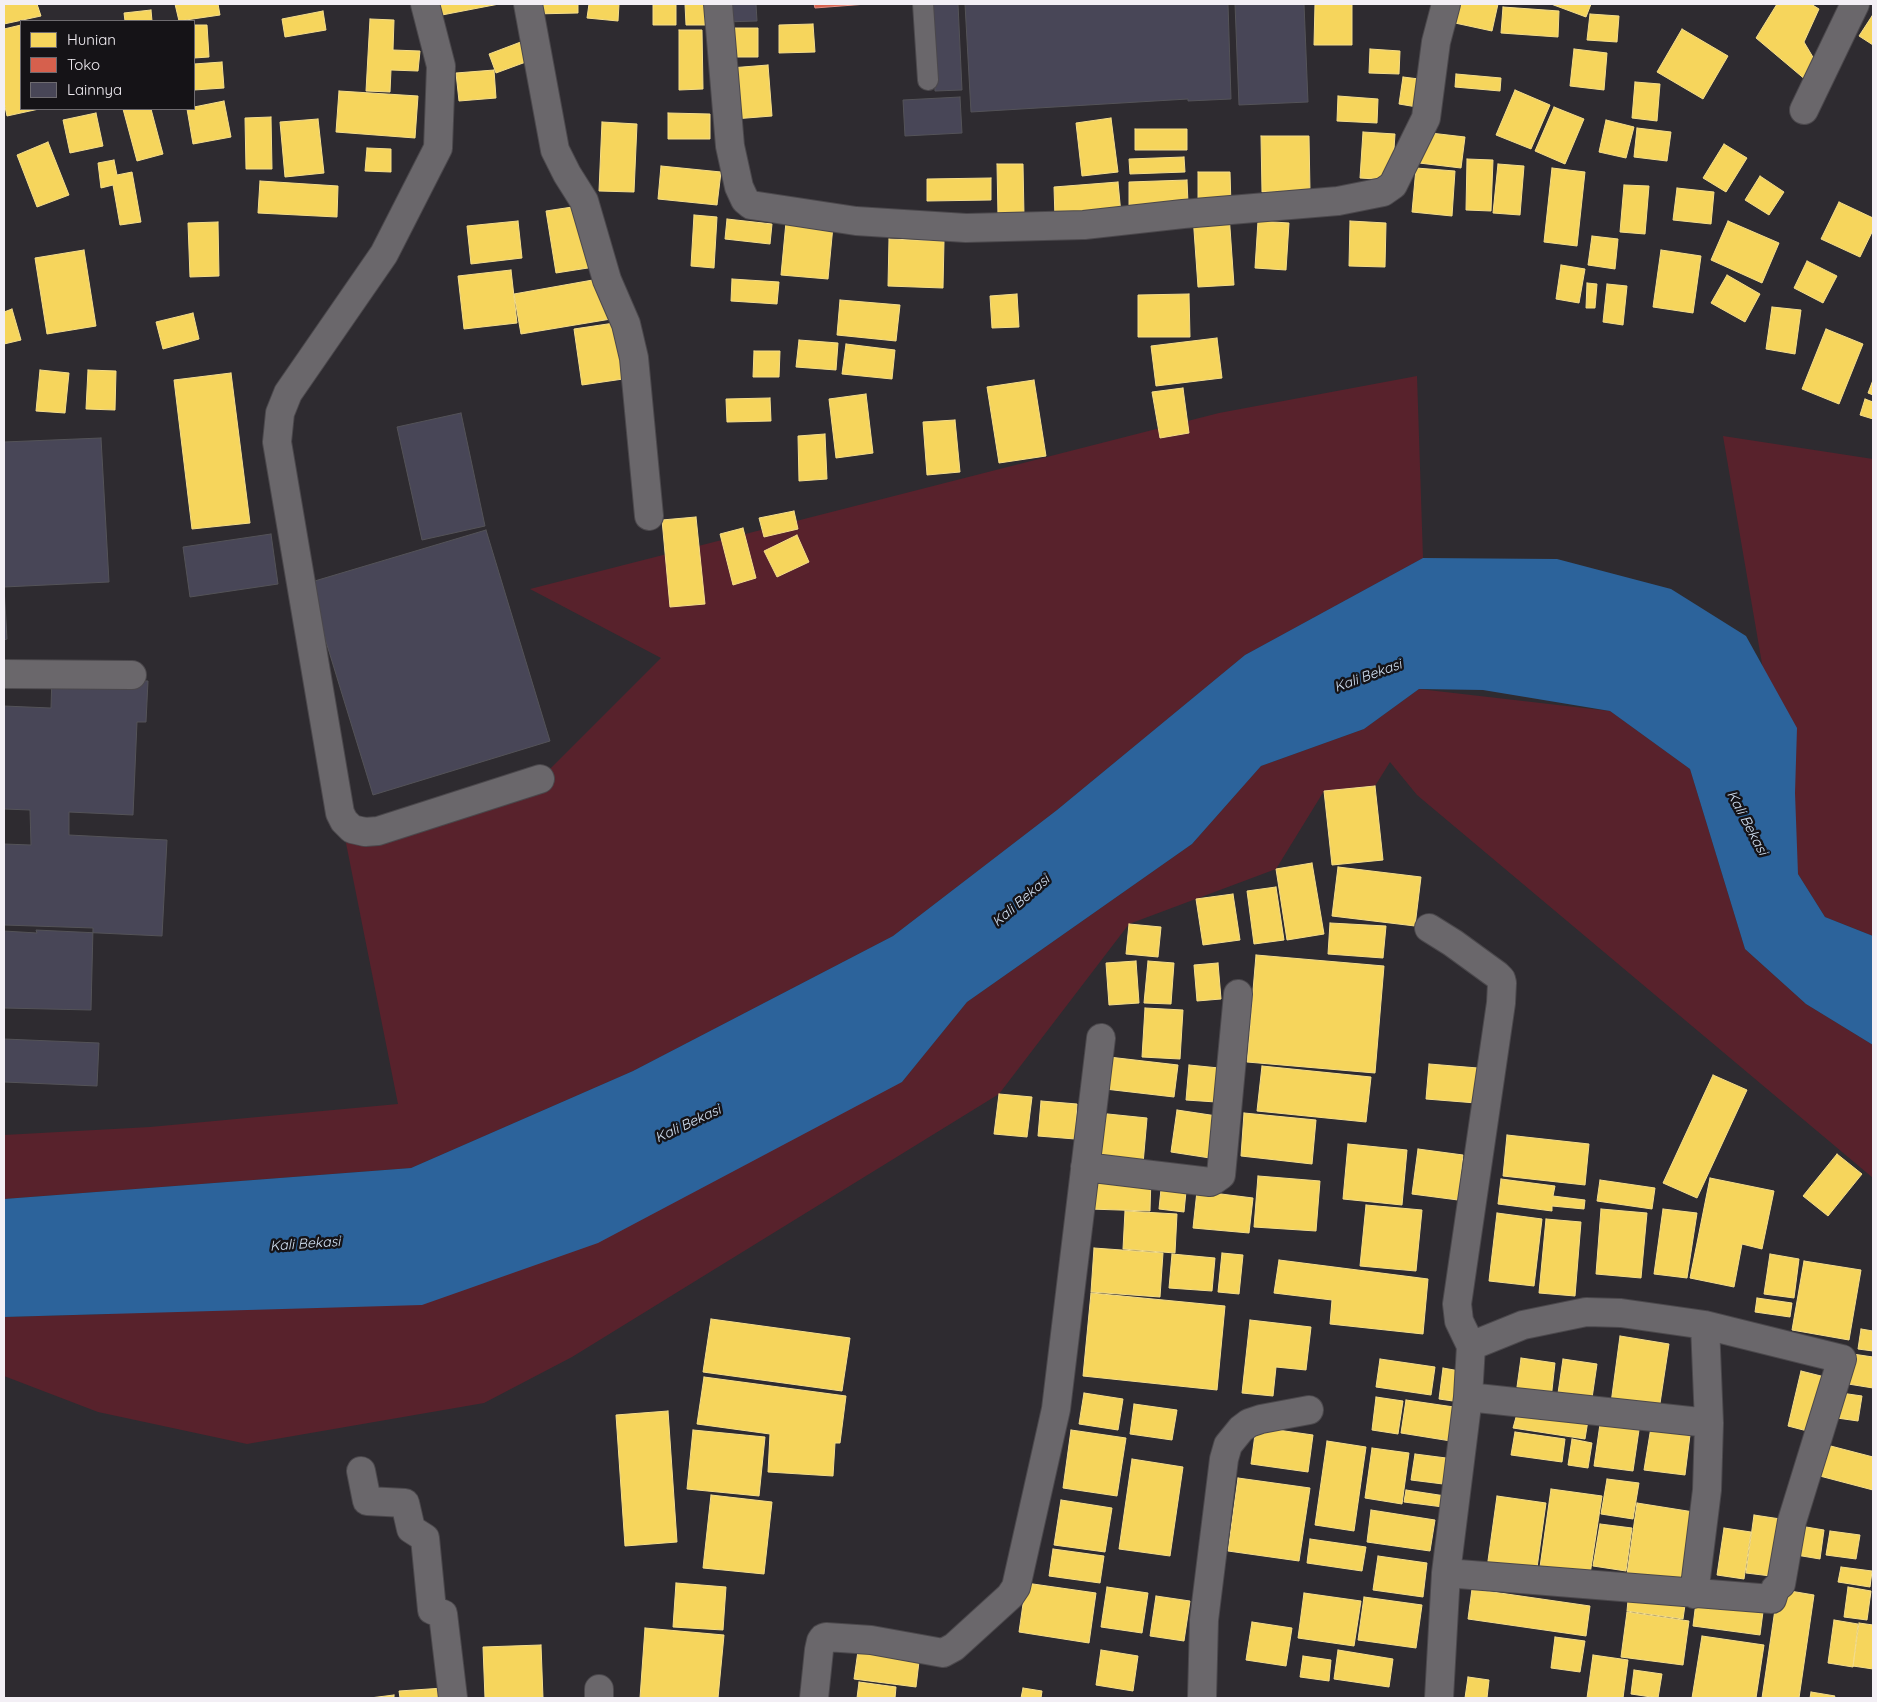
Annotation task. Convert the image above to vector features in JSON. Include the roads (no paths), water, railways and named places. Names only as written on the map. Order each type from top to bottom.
[{"type":"street","points":[[425,4],[441,66],[438,148],[384,254],[288,393],[280,413],[277,442],[340,813],[344,822],[352,829],[365,832],[378,831],[540,779]]},
{"type":"street","points":[[528,4],[555,150],[584,201],[607,280],[626,324],[634,358],[649,516]]},
{"type":"street","points":[[718,4],[730,146],[739,187],[751,205],[856,221],[966,228],[1087,224],[1338,201],[1383,192],[1393,185],[1426,118],[1436,42],[1446,4]]},
{"type":"street","points":[[1804,110],[1855,4]]},
{"type":"street","points":[[4,674],[132,675]]},
{"type":"street","points":[[1429,928],[1502,979],[1501,1003],[1458,1304],[1459,1321],[1471,1346],[1468,1397],[1446,1573],[1439,1698]]},
{"type":"street","points":[[1085,1167],[1210,1182],[1221,1175],[1238,994]]},
{"type":"street","points":[[814,1698],[819,1650],[823,1638],[871,1640],[943,1653],[954,1647],[1010,1596],[1016,1587],[1056,1409],[1101,1038]]},
{"type":"street","points":[[1446,1573],[1772,1599],[1774,1589],[1781,1584],[1792,1521],[1842,1359],[1705,1325],[1621,1313],[1586,1312],[1523,1325],[1471,1346]]},
{"type":"street","points":[[1694,1594],[1707,1490],[1708,1423],[1705,1325]]},
{"type":"street","points":[[1468,1397],[1708,1423]]},
{"type":"street","points":[[1202,1698],[1204,1620],[1224,1459],[1228,1444],[1249,1423],[1309,1410]]},
{"type":"street","points":[[361,1471],[367,1501],[405,1504],[411,1529],[425,1538],[432,1610],[443,1614],[454,1698]]},
{"type":"lane","points":[[922,4],[928,80]]},
{"type":"water","name":"Kali Bekasi","points":[[1423,558],[1557,559],[1671,589],[1746,636],[1797,728],[1795,793],[1798,874],[1825,917],[1873,936],[1873,1045],[1806,1004],[1745,949],[1690,769],[1610,711],[1483,690],[1419,689],[1364,729],[1261,766],[1192,844],[967,1002],[902,1082],[598,1243],[422,1305],[4,1317],[4,1199],[411,1168],[633,1071],[893,936],[1057,810],[1245,655]]}]
